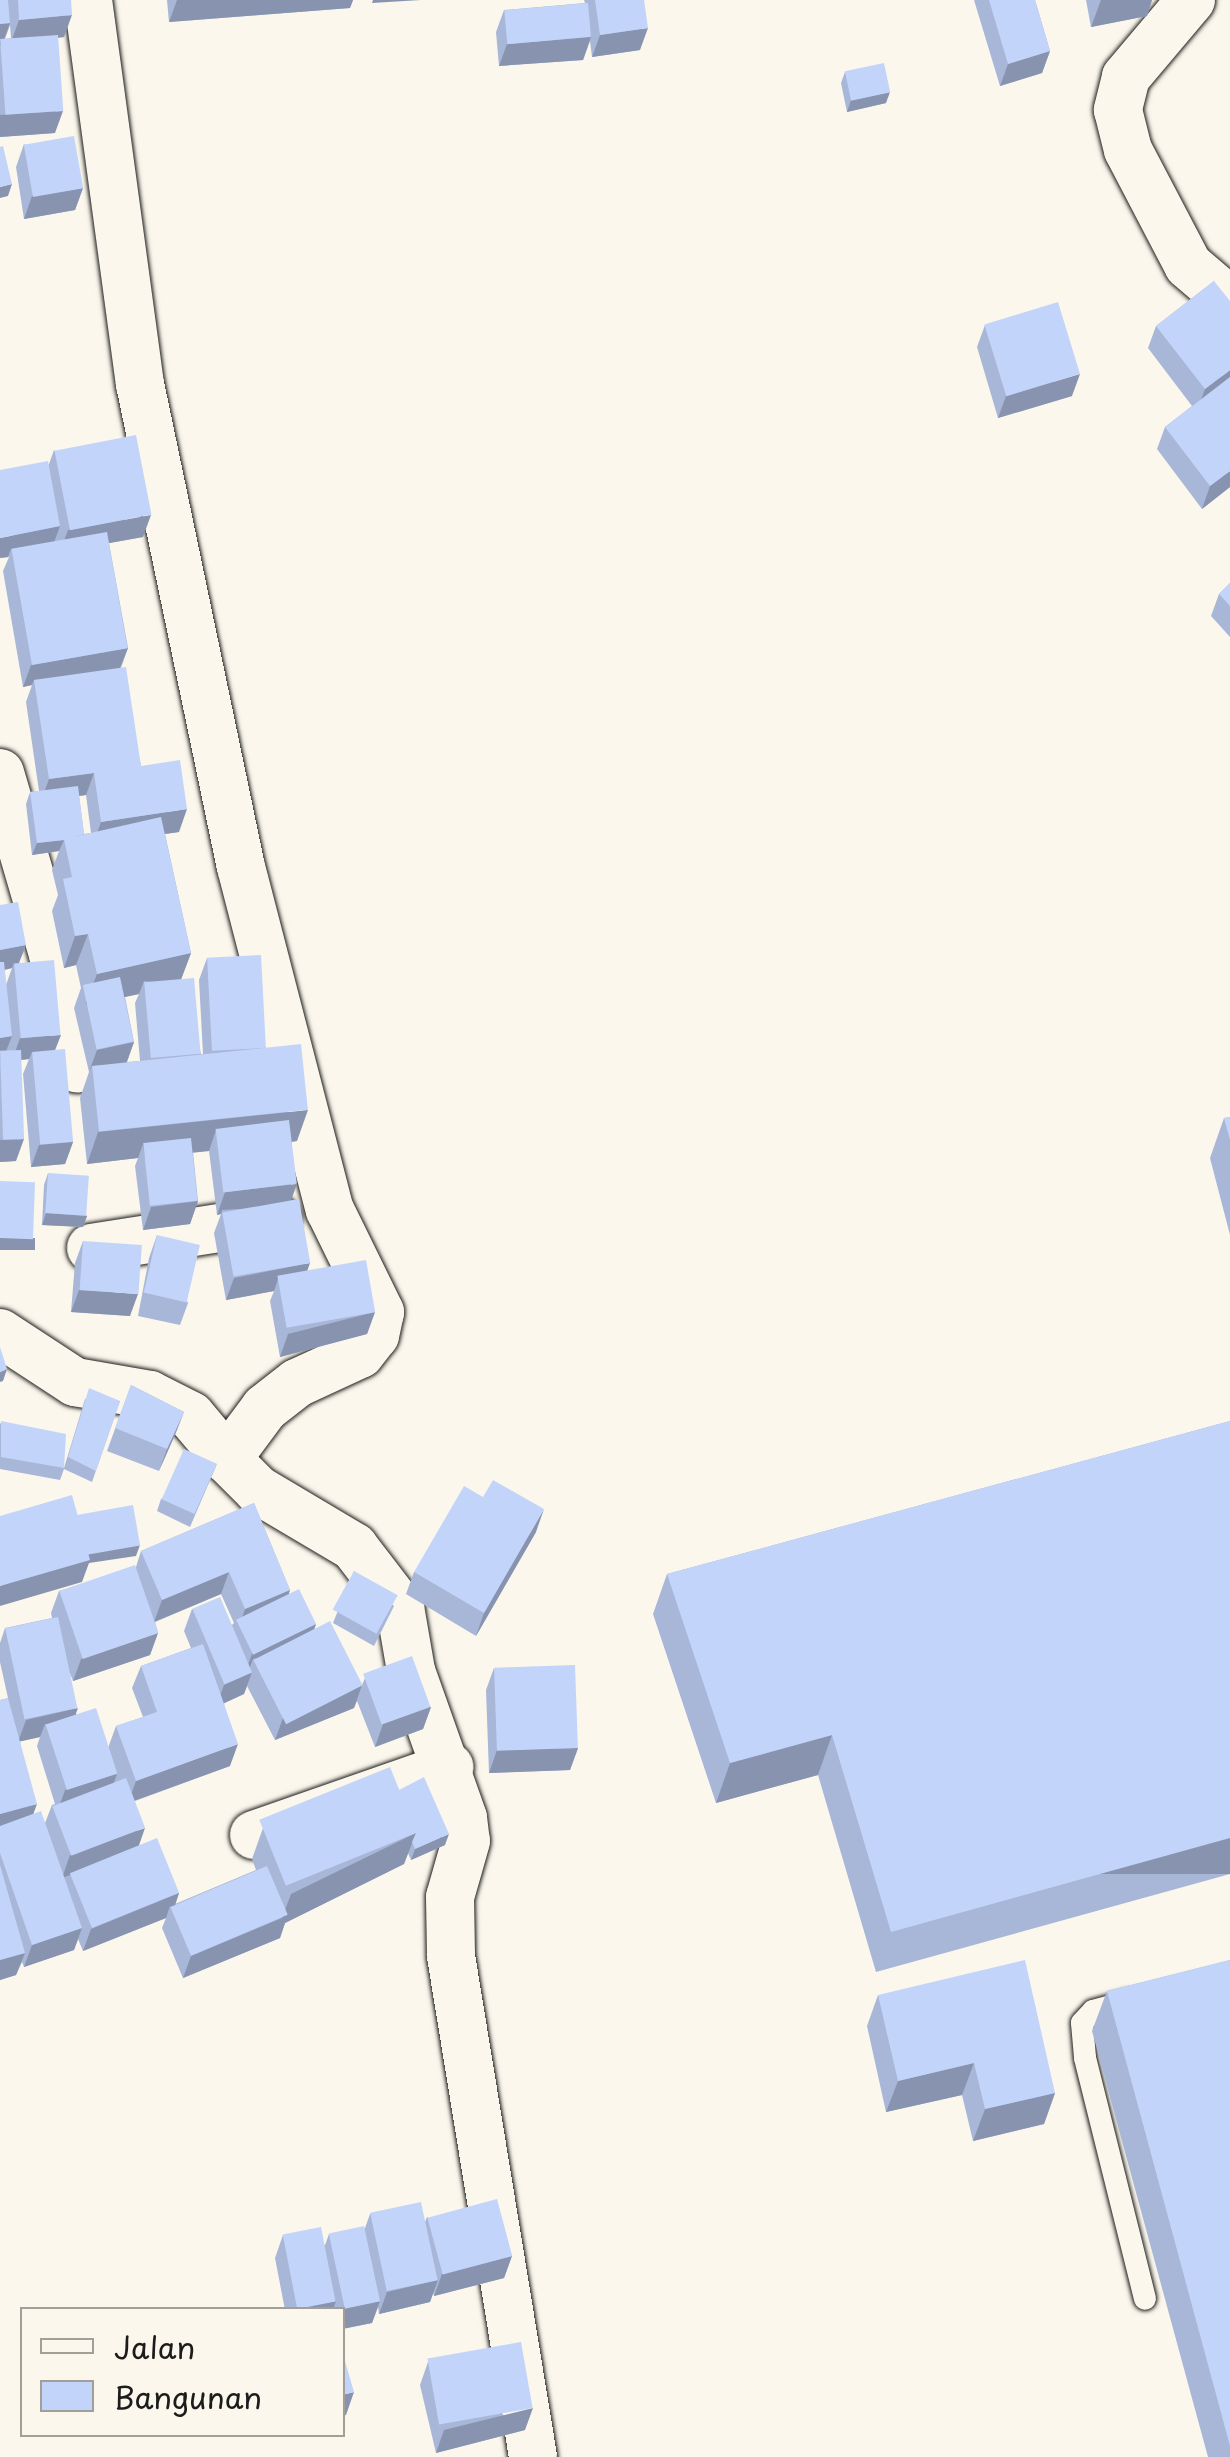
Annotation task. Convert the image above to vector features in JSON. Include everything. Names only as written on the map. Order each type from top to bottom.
[{"type":"street","points":[[88,0],[133,449],[330,1210],[350,1262],[374,1291],[380,1312],[375,1335],[360,1354],[297,1382],[265,1408],[226,1458]]},
{"type":"street","points":[[1191,0],[1126,77],[1118,110],[1128,150],[1188,265],[1230,301]]},
{"type":"street","points":[[0,773],[53,954],[77,1069]]},
{"type":"street","points":[[91,1248],[330,1210]]},
{"type":"street","points":[[0,1332],[75,1382],[150,1396],[191,1416],[258,1490],[354,1547],[390,1586],[411,1671],[450,1768],[466,1841],[450,1897],[452,1956],[533,2457]]},
{"type":"street","points":[[254,1835],[450,1768]]},
{"type":"lane","points":[[1145,2300],[1084,2058],[1082,2023],[1094,2010],[1162,1992]]},
{"type":"building","points":[[0,0],[8,0],[10,23],[0,24]]},
{"type":"building","points":[[18,0],[71,0],[72,15],[19,20]]},
{"type":"building","points":[[595,0],[644,0],[648,28],[600,35]]},
{"type":"building","points":[[989,0],[1035,0],[1050,51],[1008,64]]},
{"type":"building","points":[[588,3],[591,37],[507,44],[504,10]]},
{"type":"building","points":[[58,35],[63,111],[5,115],[0,39]]},
{"type":"building","points":[[884,63],[890,92],[851,101],[845,71]]},
{"type":"building","points":[[74,136],[83,188],[33,197],[24,145]]},
{"type":"building","points":[[3,146],[12,184],[0,187],[0,147]]},
{"type":"building","points":[[1214,281],[1230,301],[1230,370],[1205,389],[1156,326]]},
{"type":"building","points":[[1058,302],[1080,374],[1006,396],[984,325]]},
{"type":"building","points":[[1230,377],[1230,471],[1210,486],[1165,427]]},
{"type":"building","points":[[136,435],[151,515],[70,530],[55,451]]},
{"type":"building","points":[[48,461],[60,526],[0,538],[0,470]]},
{"type":"building","points":[[107,532],[127,648],[32,665],[11,549]]},
{"type":"building","points":[[1230,583],[1230,606],[1219,594]]},
{"type":"building","points":[[126,667],[141,766],[180,760],[187,809],[101,822],[94,773],[49,779],[34,680]]},
{"type":"building","points":[[78,786],[84,834],[37,843],[30,792]]},
{"type":"building","points":[[161,817],[191,953],[97,974],[88,934],[75,936],[63,879],[72,877],[64,839]]},
{"type":"building","points":[[18,902],[26,945],[0,950],[0,905]]},
{"type":"building","points":[[261,955],[266,1048],[212,1051],[207,958]]},
{"type":"building","points":[[54,960],[61,1035],[21,1038],[14,963]]},
{"type":"building","points":[[0,962],[4,962],[12,1036],[0,1038]]},
{"type":"building","points":[[120,977],[134,1042],[97,1049],[83,985]]},
{"type":"building","points":[[194,978],[201,1054],[151,1058],[144,982]]},
{"type":"building","points":[[301,1044],[308,1110],[99,1132],[92,1066]]},
{"type":"building","points":[[65,1049],[73,1142],[40,1145],[32,1052]]},
{"type":"building","points":[[21,1050],[24,1139],[3,1140],[0,1051]]},
{"type":"building","points":[[1230,1117],[1230,1140],[1224,1118]]},
{"type":"building","points":[[289,1120],[297,1184],[223,1193],[216,1129]]},
{"type":"building","points":[[191,1138],[198,1201],[150,1206],[143,1143]]},
{"type":"building","points":[[48,1173],[89,1176],[86,1216],[45,1213]]},
{"type":"building","points":[[0,1181],[35,1182],[33,1239],[0,1238]]},
{"type":"building","points":[[299,1199],[310,1263],[233,1277],[222,1213]]},
{"type":"building","points":[[157,1235],[200,1245],[187,1302],[144,1292]]},
{"type":"building","points":[[83,1241],[142,1245],[138,1294],[80,1290]]},
{"type":"building","points":[[366,1260],[375,1312],[287,1328],[277,1276]]},
{"type":"building","points":[[0,1347],[7,1369],[0,1372]]},
{"type":"building","points":[[131,1385],[184,1412],[167,1449],[115,1428]]},
{"type":"building","points":[[89,1388],[120,1401],[96,1471],[68,1457]]},
{"type":"building","points":[[1,1421],[66,1434],[64,1468],[1,1457]]},
{"type":"building","points":[[1230,1421],[1230,1838],[891,1932],[832,1735],[730,1763],[667,1574]]},
{"type":"building","points":[[184,1449],[217,1464],[195,1514],[162,1499]]},
{"type":"building","points":[[493,1480],[544,1509],[484,1613],[414,1572],[464,1486],[483,1497]]},
{"type":"building","points":[[72,1495],[90,1560],[0,1586],[0,1516]]},
{"type":"building","points":[[254,1503],[290,1590],[245,1609],[229,1572],[162,1600],[141,1551]]},
{"type":"building","points":[[133,1505],[140,1545],[84,1555],[77,1515]]},
{"type":"building","points":[[135,1565],[158,1633],[83,1659],[59,1591]]},
{"type":"building","points":[[354,1571],[398,1595],[376,1634],[333,1609]]},
{"type":"building","points":[[299,1589],[316,1624],[253,1655],[236,1620]]},
{"type":"building","points":[[220,1597],[252,1672],[224,1684],[192,1609]]},
{"type":"building","points":[[58,1617],[77,1708],[25,1719],[5,1628]]},
{"type":"building","points":[[330,1621],[363,1685],[286,1724],[253,1660]]},
{"type":"building","points":[[203,1644],[238,1744],[136,1781],[116,1726],[157,1712],[141,1666]]},
{"type":"building","points":[[412,1656],[430,1707],[382,1725],[363,1674]]},
{"type":"building","points":[[575,1665],[578,1748],[497,1751],[494,1668]]},
{"type":"building","points":[[8,1698],[37,1804],[0,1814],[0,1700]]},
{"type":"building","points":[[96,1708],[117,1774],[67,1790],[46,1724]]},
{"type":"building","points":[[390,1767],[417,1833],[286,1886],[259,1820]]},
{"type":"building","points":[[424,1777],[449,1834],[415,1849],[412,1842],[416,1833],[399,1790]]},
{"type":"building","points":[[126,1778],[145,1827],[71,1856],[52,1806]]},
{"type":"building","points":[[41,1811],[82,1928],[32,1945],[0,1853],[0,1826]]},
{"type":"building","points":[[157,1838],[179,1893],[92,1928],[70,1873]]},
{"type":"building","points":[[0,1865],[25,1953],[0,1960]]},
{"type":"building","points":[[267,1866],[288,1915],[191,1956],[170,1907]]},
{"type":"building","points":[[1025,1960],[1055,2093],[985,2109],[974,2063],[898,2081],[878,1995]]},
{"type":"building","points":[[1230,1960],[1230,2446],[1107,1991]]},
{"type":"building","points":[[497,2199],[512,2256],[443,2275],[427,2218]]},
{"type":"building","points":[[421,2202],[438,2280],[387,2291],[370,2213]]},
{"type":"building","points":[[364,2226],[380,2301],[344,2307],[329,2233]]},
{"type":"building","points":[[321,2227],[336,2302],[297,2307],[283,2234]]},
{"type":"building","points":[[521,2342],[533,2408],[439,2424],[427,2358]]},
{"type":"building","points":[[345,2361],[354,2392],[345,2394]]}]
